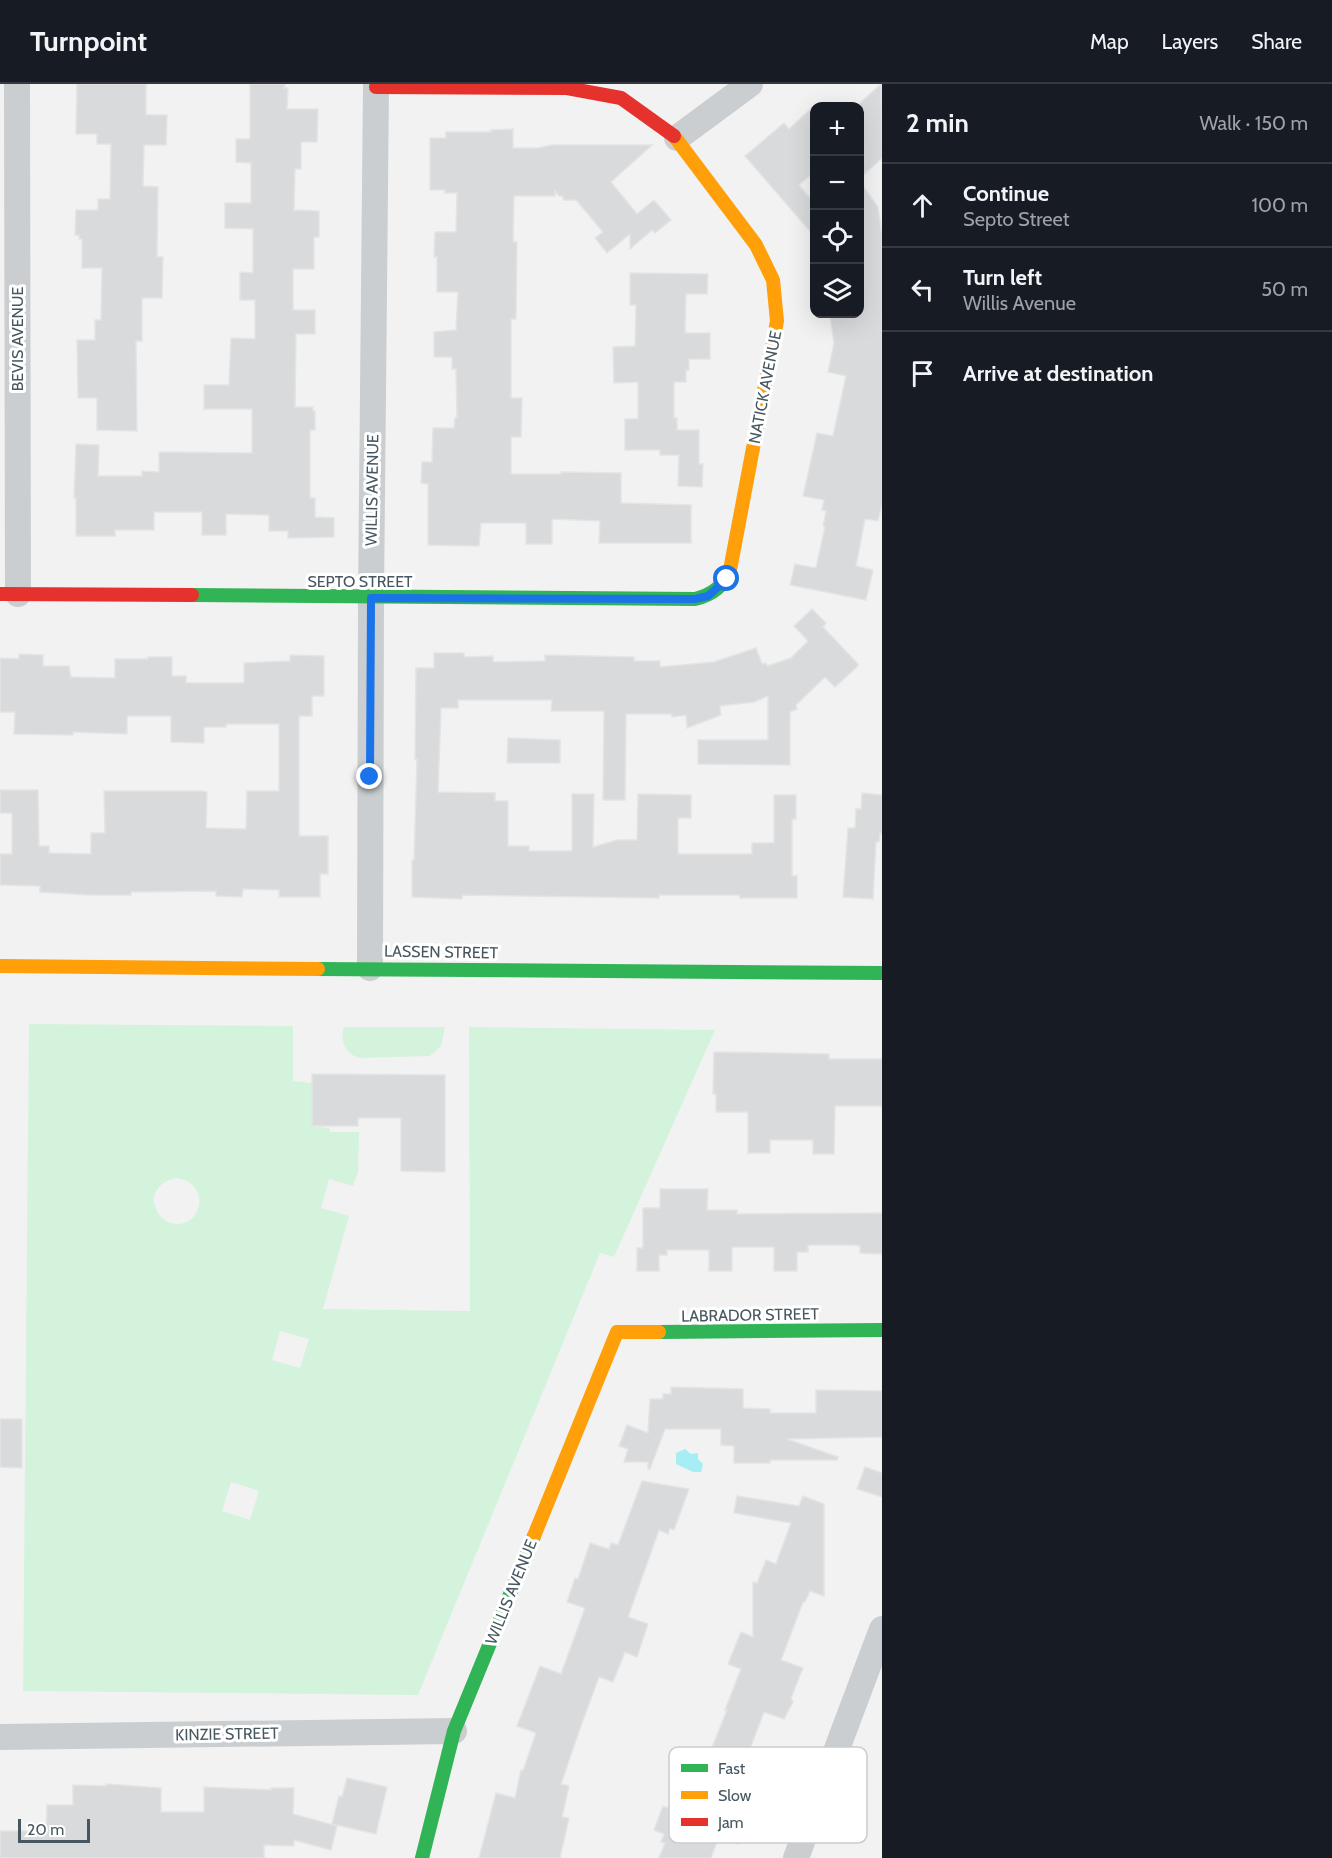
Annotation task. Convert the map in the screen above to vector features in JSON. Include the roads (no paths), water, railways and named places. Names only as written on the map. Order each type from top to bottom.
[{"type":"street","name":"BEVIS AVENUE","points":[[9,594],[16,84]]},
{"type":"street","points":[[676,138],[750,84]]},
{"type":"street","name":"NATICK AVENUE","points":[[376,85],[567,88],[621,98],[676,138],[756,245],[773,280],[777,321],[731,568],[727,579],[718,589]]},
{"type":"street","name":"WILLIS AVENUE","points":[[370,968],[376,85]]},
{"type":"street","name":"SEPTO STREET","points":[[9,594],[695,599],[708,596],[718,589]]},
{"type":"street","name":"LASSEN STREET","points":[[0,966],[882,973]]},
{"type":"street","name":"LABRADOR STREET","points":[[617,1332],[882,1330]]},
{"type":"street","name":"WILLIS AVENUE","points":[[422,1858],[454,1731],[617,1332]]},
{"type":"street","points":[[838,1747],[882,1629]]},
{"type":"street","name":"KINZIE STREET","points":[[0,1737],[454,1731]]},
{"type":"street","points":[[796,1858],[802,1843]]},
{"type":"water","points":[[685,1449],[691,1454],[698,1453],[698,1459],[703,1464],[701,1472],[693,1472],[676,1464],[676,1453]]}]
